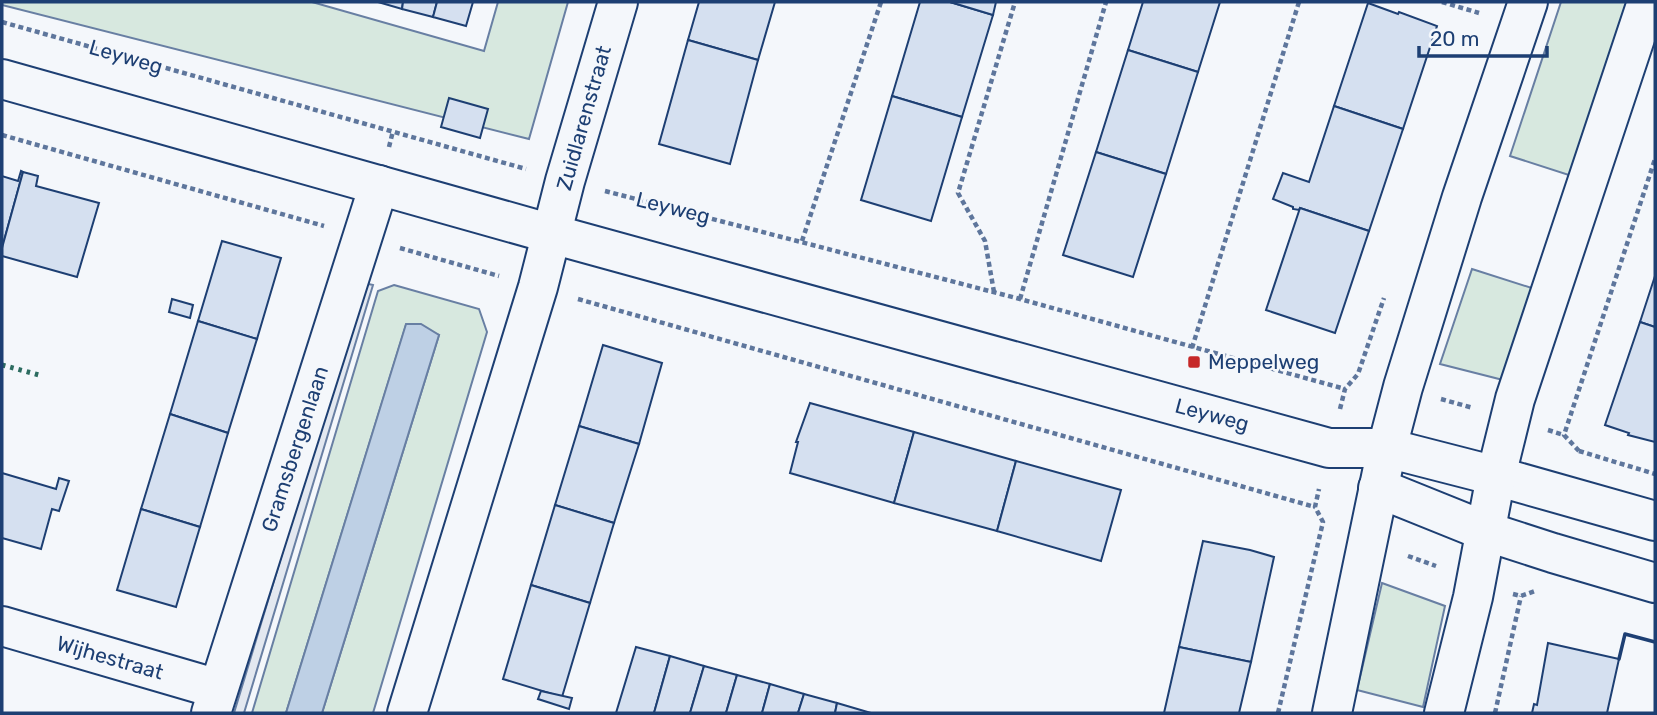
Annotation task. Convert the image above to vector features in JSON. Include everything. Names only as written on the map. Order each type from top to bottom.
[{"type":"street","name":"Zuidlarenstraat","points":[[552,234],[565,180],[618,2]]},
{"type":"street","points":[[1332,713],[1378,488],[1403,387],[1462,197],[1528,2]]},
{"type":"street","points":[[1444,713],[1510,419],[1647,2]]},
{"type":"street","name":"Leyweg","points":[[2,79],[1329,448],[1387,448],[1655,521]]},
{"type":"street","name":"Gramsbergenlaan","points":[[214,701],[379,185]]},
{"type":"street","points":[[407,713],[552,234]]},
{"type":"street","name":"Leyweg","points":[[1329,448],[1378,488],[1485,531],[1655,583]]},
{"type":"street","name":"Wijhestraat","points":[[2,626],[214,701]]},
{"type":"path","points":[[802,241],[881,2]]},
{"type":"path","points":[[994,292],[985,241],[958,193],[1015,2]]},
{"type":"path","points":[[1020,299],[1106,2]]},
{"type":"path","points":[[1192,348],[1299,2]]},
{"type":"path","points":[[1442,2],[1479,13]]},
{"type":"path","points":[[1474,26],[1482,2]]},
{"type":"path","name":"Leyweg","points":[[2,22],[565,180],[994,292],[1345,390]]},
{"type":"path","points":[[2,135],[1315,507]]},
{"type":"path","points":[[1564,435],[1655,159]]},
{"type":"path","points":[[1385,295],[1358,374],[1345,390],[1315,507],[1323,522],[1367,542],[1521,596],[1495,713]]},
{"type":"path","points":[[1358,374],[1564,435],[1579,451],[1655,474]]},
{"type":"path","points":[[1278,713],[1323,522]]},
{"type":"shaded area","points":[[2,2],[312,2],[484,51],[498,2],[568,2],[529,139],[2,5]]},
{"type":"shaded area","points":[[1561,2],[1633,2],[1575,177],[1510,156]]},
{"type":"shaded area","points":[[1472,269],[1538,290],[1507,381],[1440,364]]},
{"type":"shaded area","points":[[364,283],[373,285],[244,713],[234,713]]},
{"type":"shaded area","points":[[394,285],[479,309],[487,332],[373,713],[322,713],[439,335],[406,325],[286,713],[252,713],[378,291]]},
{"type":"shaded area","points":[[1382,583],[1445,606],[1423,707],[1357,690]]},
{"type":"water","points":[[406,324],[421,324],[439,335],[322,713],[286,713]]},
{"type":"building","points":[[378,2],[403,2],[402,9]]},
{"type":"building","points":[[403,2],[437,2],[433,17],[402,9]]},
{"type":"building","points":[[437,2],[473,2],[466,26],[433,17]]},
{"type":"building","points":[[699,2],[775,2],[758,60],[688,40]]},
{"type":"building","points":[[920,2],[950,2],[993,15],[962,117],[892,96]]},
{"type":"building","points":[[950,2],[996,2],[993,15]]},
{"type":"building","points":[[1143,2],[1220,2],[1198,72],[1128,50]]},
{"type":"building","points":[[1368,3],[1437,26],[1403,129],[1334,106]]},
{"type":"building","points":[[688,40],[758,60],[730,164],[659,144]]},
{"type":"building","points":[[1128,50],[1198,72],[1166,174],[1096,152]]},
{"type":"building","points":[[892,96],[962,117],[931,221],[861,200]]},
{"type":"building","points":[[449,98],[488,109],[480,138],[441,127]]},
{"type":"building","points":[[1334,106],[1403,129],[1369,231],[1300,208],[1293,209],[1273,199],[1283,173],[1309,182]]},
{"type":"building","points":[[1096,152],[1166,174],[1133,277],[1063,255]]},
{"type":"building","points":[[21,171],[23,172],[2,248],[2,176],[18,181]]},
{"type":"building","points":[[23,172],[38,176],[36,186],[99,203],[77,277],[2,256]]},
{"type":"building","points":[[1300,208],[1369,231],[1335,333],[1266,310]]},
{"type":"building","points":[[222,241],[281,258],[257,339],[198,321]]},
{"type":"building","points":[[1655,276],[1655,327],[1640,322]]},
{"type":"building","points":[[172,299],[193,305],[190,318],[169,312]]},
{"type":"building","points":[[198,321],[257,339],[228,433],[170,414]]},
{"type":"building","points":[[1640,322],[1655,327],[1655,442],[1605,425]]},
{"type":"building","points":[[603,345],[662,363],[639,444],[579,426]]},
{"type":"building","points":[[810,403],[914,432],[894,503],[790,473],[796,442]]},
{"type":"building","points":[[170,414],[228,433],[200,527],[141,509]]},
{"type":"building","points":[[579,426],[639,444],[614,523],[555,505]]},
{"type":"building","points":[[914,432],[1016,461],[997,531],[894,503]]},
{"type":"building","points":[[1016,461],[1121,490],[1101,561],[997,531]]},
{"type":"building","points":[[2,473],[56,489],[59,478],[69,481],[59,511],[52,509],[41,549],[2,538]]},
{"type":"building","points":[[555,505],[614,523],[590,603],[531,585]]},
{"type":"building","points":[[141,509],[200,527],[176,607],[117,590]]},
{"type":"building","points":[[1203,541],[1274,557],[1251,662],[1179,647]]},
{"type":"building","points":[[531,585],[590,603],[562,697],[503,679]]},
{"type":"building","points":[[1548,643],[1619,659],[1607,713],[1532,713],[1534,704],[1537,705]]},
{"type":"building","points":[[636,647],[670,656],[654,713],[616,713]]},
{"type":"building","points":[[1179,647],[1251,662],[1239,713],[1164,713]]},
{"type":"building","points":[[670,656],[704,666],[690,713],[654,713]]},
{"type":"building","points":[[704,666],[737,675],[726,713],[690,713]]},
{"type":"building","points":[[737,675],[770,684],[762,713],[726,713]]},
{"type":"building","points":[[770,684],[804,694],[798,713],[762,713]]},
{"type":"building","points":[[541,691],[572,698],[569,709],[538,699]]},
{"type":"building","points":[[804,694],[837,703],[835,713],[798,713]]},
{"type":"building","points":[[837,703],[871,713],[835,713]]},
{"type":"hedge","points":[[2,365],[43,376]]},
{"type":"wall","points":[[1619,659],[1625,634],[1655,642]]},
{"type":"place","name":"Meppelweg","points":[[1194,362]]}]
